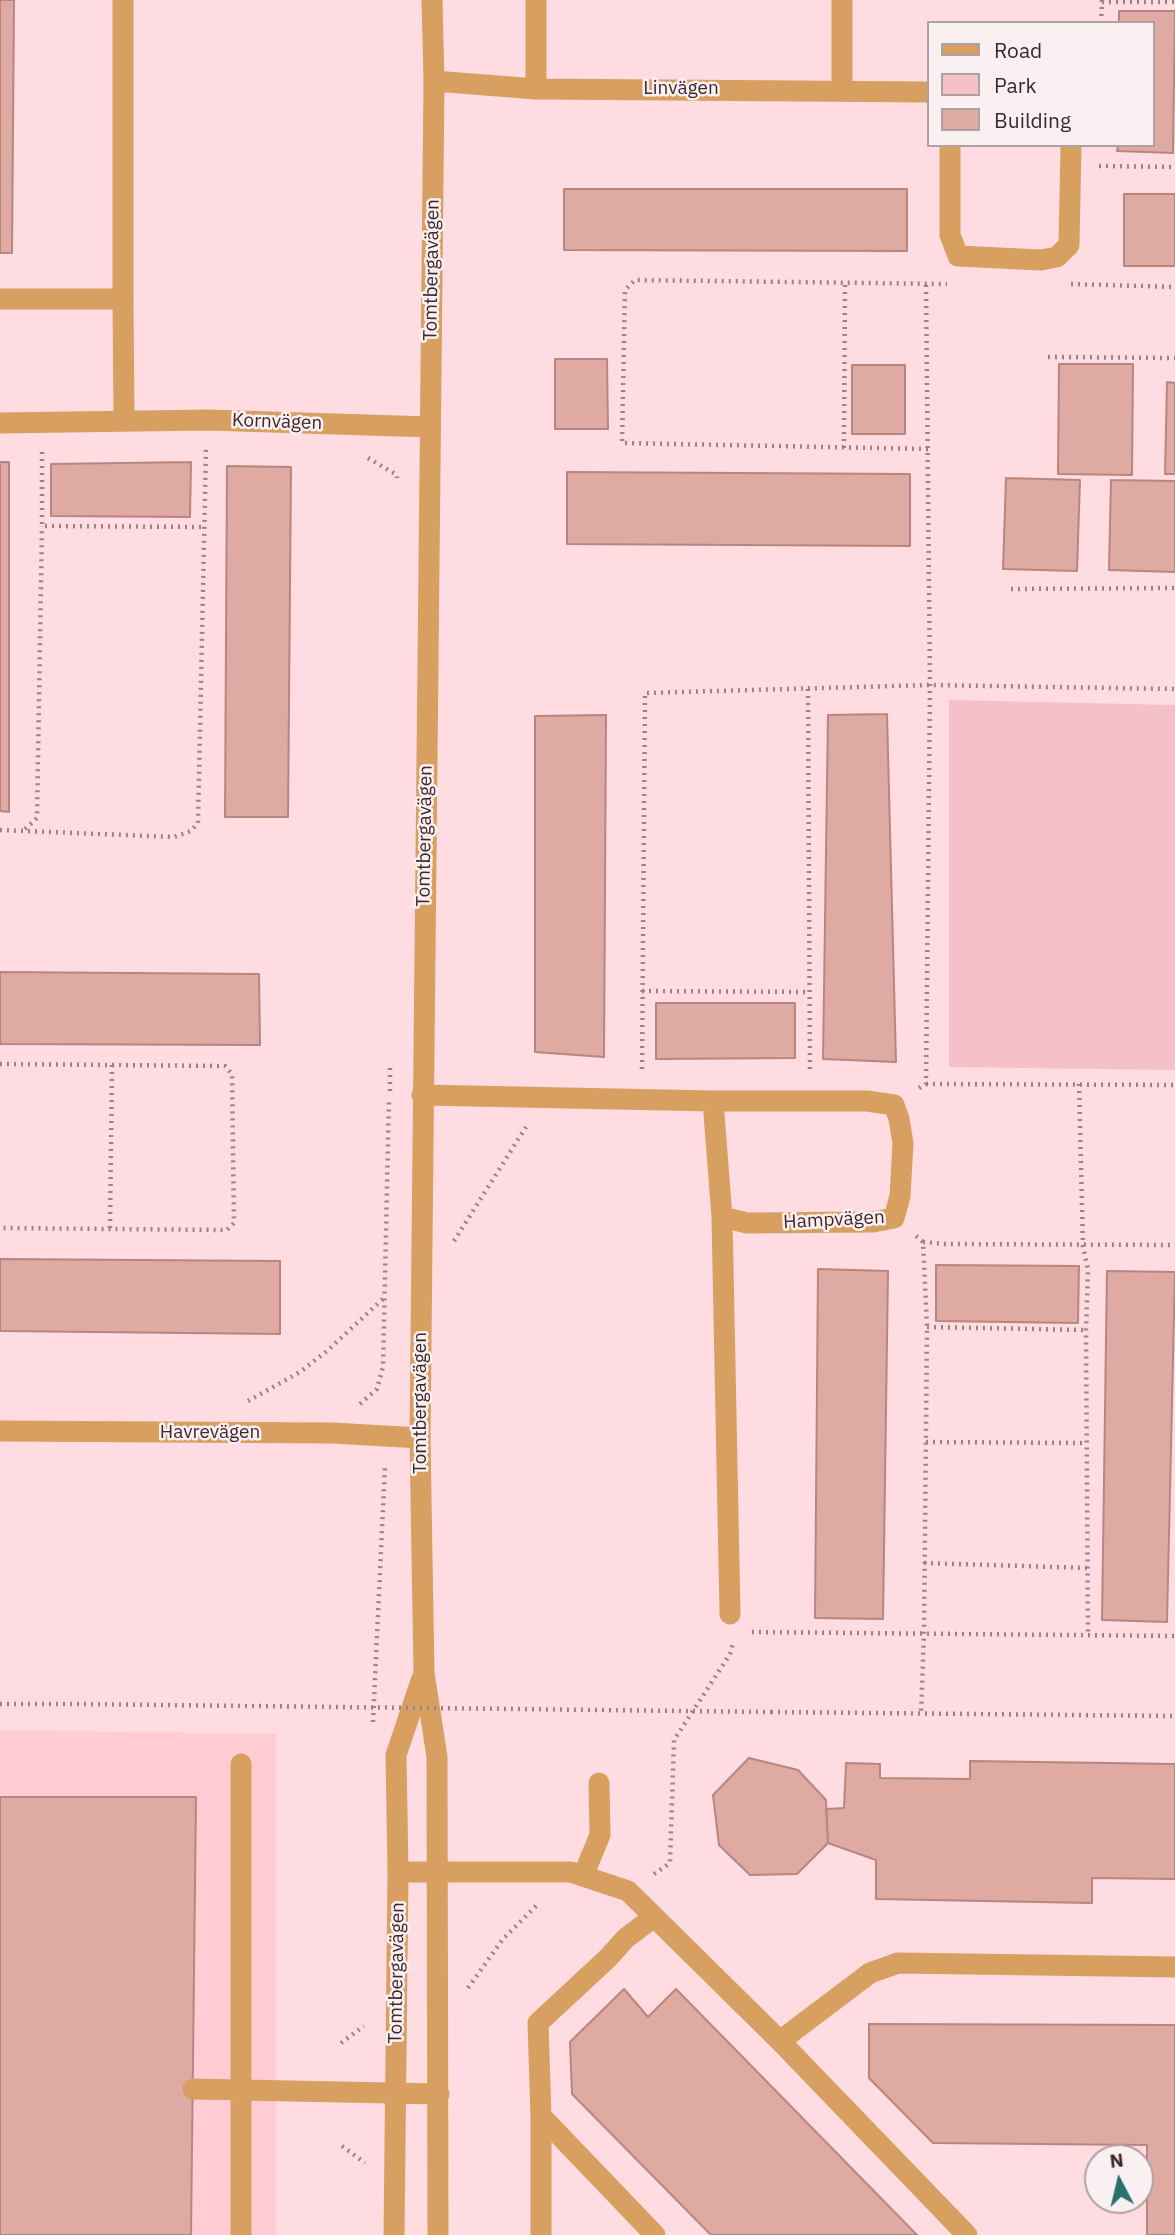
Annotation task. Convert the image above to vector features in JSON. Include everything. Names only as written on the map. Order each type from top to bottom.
[{"type":"street","points":[[123,0],[124,420]]},
{"type":"street","name":"Tomtbergavägen","points":[[432,0],[434,81],[420,1438],[424,1673],[437,1756],[438,2235]]},
{"type":"street","points":[[536,0],[536,89]]},
{"type":"street","points":[[842,0],[842,90]]},
{"type":"street","name":"Linvägen","points":[[434,81],[536,89],[926,92]]},
{"type":"street","points":[[950,147],[950,235],[958,256],[1041,260],[1057,257],[1069,245],[1071,147]]},
{"type":"street","points":[[0,299],[123,299]]},
{"type":"street","name":"Kornvägen","points":[[0,423],[208,420],[430,427]]},
{"type":"street","points":[[422,1095],[867,1101],[894,1105]]},
{"type":"street","points":[[713,1101],[722,1217],[733,1623]]},
{"type":"street","name":"Hampvägen","points":[[722,1217],[747,1223],[873,1222],[894,1218],[900,1196],[903,1143],[900,1119],[894,1105]]},
{"type":"street","name":"Havrevägen","points":[[0,1431],[332,1433],[420,1438]]},
{"type":"street","name":"Tomtbergavägen","points":[[394,2235],[398,1872],[396,1755],[424,1673]]},
{"type":"street","points":[[241,1764],[241,2235]]},
{"type":"street","points":[[583,1876],[600,1835],[599,1783]]},
{"type":"street","points":[[398,1872],[571,1872],[628,1891],[780,2041],[967,2235]]},
{"type":"street","points":[[541,2235],[538,2022],[626,1938],[654,1917]]},
{"type":"street","points":[[780,2041],[870,1973],[898,1963],[1175,1967]]},
{"type":"street","points":[[193,2089],[439,2094]]},
{"type":"street","points":[[541,2116],[655,2235]]},
{"type":"path","points":[[1101,21],[1102,1],[1175,2]]},
{"type":"path","points":[[1099,166],[1175,167]]},
{"type":"path","points":[[928,449],[622,443],[625,290],[635,280],[954,285]]},
{"type":"path","points":[[844,448],[845,283]]},
{"type":"path","points":[[926,284],[930,685],[926,1084]]},
{"type":"path","points":[[1060,285],[1175,287]]},
{"type":"path","points":[[1048,357],[1175,358]]},
{"type":"path","points":[[24,830],[37,818],[42,446]]},
{"type":"path","points":[[0,830],[174,837],[191,831],[198,823],[206,446],[193,446]]},
{"type":"path","points":[[364,455],[397,475],[397,489]]},
{"type":"path","points":[[42,526],[203,527]]},
{"type":"path","points":[[1010,589],[1175,588]]},
{"type":"path","points":[[642,1070],[645,694],[930,685],[1175,689]]},
{"type":"path","points":[[808,689],[810,1071]]},
{"type":"path","points":[[642,991],[810,992]]},
{"type":"path","points":[[355,1406],[367,1400],[377,1389],[383,1367],[390,1056]]},
{"type":"path","points":[[0,1064],[225,1066],[232,1074],[234,1223],[227,1230],[0,1228]]},
{"type":"path","points":[[110,1229],[112,1065]]},
{"type":"path","points":[[894,1105],[926,1084],[1175,1084]]},
{"type":"path","points":[[1079,1084],[1083,1246],[1088,1270],[1088,1635]]},
{"type":"path","points":[[452,1243],[532,1117]]},
{"type":"path","points":[[894,1218],[923,1242],[1175,1245]]},
{"type":"path","points":[[921,1715],[927,1327],[923,1242]]},
{"type":"path","points":[[243,1404],[300,1373],[327,1352],[385,1297]]},
{"type":"path","points":[[927,1327],[1086,1330]]},
{"type":"path","points":[[926,1442],[1087,1443]]},
{"type":"path","points":[[924,1563],[1087,1568]]},
{"type":"path","points":[[628,1891],[670,1863],[674,1740],[730,1654],[733,1623],[924,1634],[1175,1636]]},
{"type":"path","points":[[0,1704],[1175,1716]]},
{"type":"path","points":[[462,1996],[503,1939],[539,1903]]},
{"type":"path","points":[[341,2043],[361,2030],[366,2022]]},
{"type":"shaded area","points":[[0,1730],[276,1734],[276,2235],[0,2235]]},
{"type":"green space","points":[[949,700],[1175,705],[1175,1070],[949,1067]]},
{"type":"building","points":[[0,0],[14,0],[12,253],[0,253]]},
{"type":"building","points":[[1119,11],[1175,11],[1173,153],[1117,151],[1118,147],[1154,147],[1154,21],[1119,21]]},
{"type":"building","points":[[564,189],[907,189],[907,251],[564,250]]},
{"type":"building","points":[[1124,194],[1175,194],[1175,266],[1124,266]]},
{"type":"building","points":[[555,359],[607,359],[608,429],[555,429]]},
{"type":"building","points":[[1059,364],[1133,364],[1132,475],[1058,474]]},
{"type":"building","points":[[852,365],[905,365],[905,434],[852,434]]},
{"type":"building","points":[[1167,382],[1175,383],[1175,474],[1165,474]]},
{"type":"building","points":[[0,462],[9,462],[9,812],[0,811]]},
{"type":"building","points":[[191,462],[190,517],[51,516],[51,464]]},
{"type":"building","points":[[227,466],[291,467],[288,817],[225,817]]},
{"type":"building","points":[[567,472],[910,474],[910,546],[567,544]]},
{"type":"building","points":[[1006,478],[1080,480],[1077,571],[1003,569]]},
{"type":"building","points":[[1111,480],[1175,481],[1175,572],[1109,570]]},
{"type":"building","points":[[887,714],[896,1062],[823,1059],[828,715]]},
{"type":"building","points":[[606,715],[604,1057],[535,1052],[535,716]]},
{"type":"building","points":[[0,972],[259,974],[260,1045],[0,1044]]},
{"type":"building","points":[[656,1003],[795,1003],[795,1058],[656,1059]]},
{"type":"building","points":[[0,1259],[280,1261],[280,1334],[0,1331]]},
{"type":"building","points":[[936,1265],[1079,1266],[1078,1323],[936,1321]]},
{"type":"building","points":[[818,1269],[888,1271],[883,1619],[815,1618]]},
{"type":"building","points":[[1107,1271],[1175,1272],[1167,1622],[1102,1620]]},
{"type":"building","points":[[749,1758],[798,1770],[826,1800],[828,1843],[797,1874],[750,1875],[719,1845],[713,1795]]},
{"type":"building","points":[[970,1761],[1175,1764],[1175,1879],[1092,1878],[1092,1903],[876,1899],[876,1860],[828,1843],[826,1809],[844,1808],[846,1763],[880,1764],[880,1778],[970,1779]]},
{"type":"building","points":[[0,1797],[196,1797],[191,2235],[0,2235]]},
{"type":"building","points":[[624,1989],[648,2017],[676,1989],[917,2235],[711,2235],[572,2094],[570,2042]]},
{"type":"building","points":[[869,2024],[1175,2025],[1175,2235],[1147,2235],[1147,2214],[1154,2214],[1154,2144],[933,2143],[869,2078]]}]
